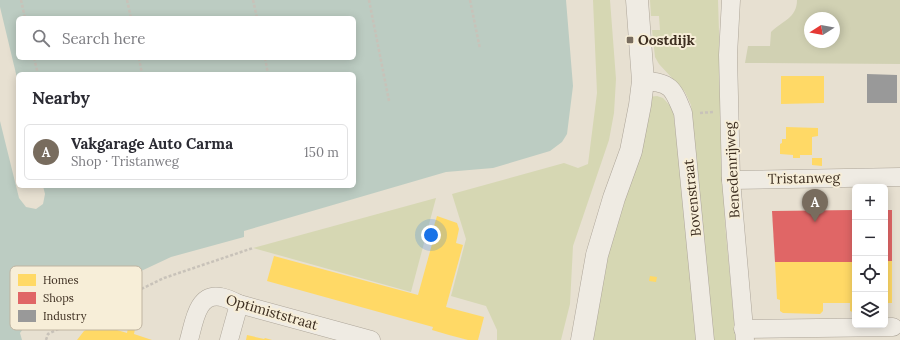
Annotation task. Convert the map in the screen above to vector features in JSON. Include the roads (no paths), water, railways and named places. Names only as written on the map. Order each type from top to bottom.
[{"type":"street","points":[[582,340],[597,255],[614,198],[631,151],[643,81],[637,0]]},
{"type":"street","name":"Benedenrijweg","points":[[731,0],[728,55],[732,180],[744,334]]},
{"type":"street","name":"Bovenstraat","points":[[643,81],[662,82],[673,91],[683,113],[705,340]]},
{"type":"street","name":"Tristanweg","points":[[732,180],[900,177]]},
{"type":"street","name":"Optimiststraat","points":[[189,340],[199,305],[210,296],[221,297],[239,304],[371,340]]},
{"type":"street","points":[[229,340],[239,304]]},
{"type":"street","points":[[744,334],[893,327]]},
{"type":"place","name":"Oostdijk","points":[[630,40]]},
{"type":"place","name":"Vakgarage Auto Carma","points":[[815,222]]}]
